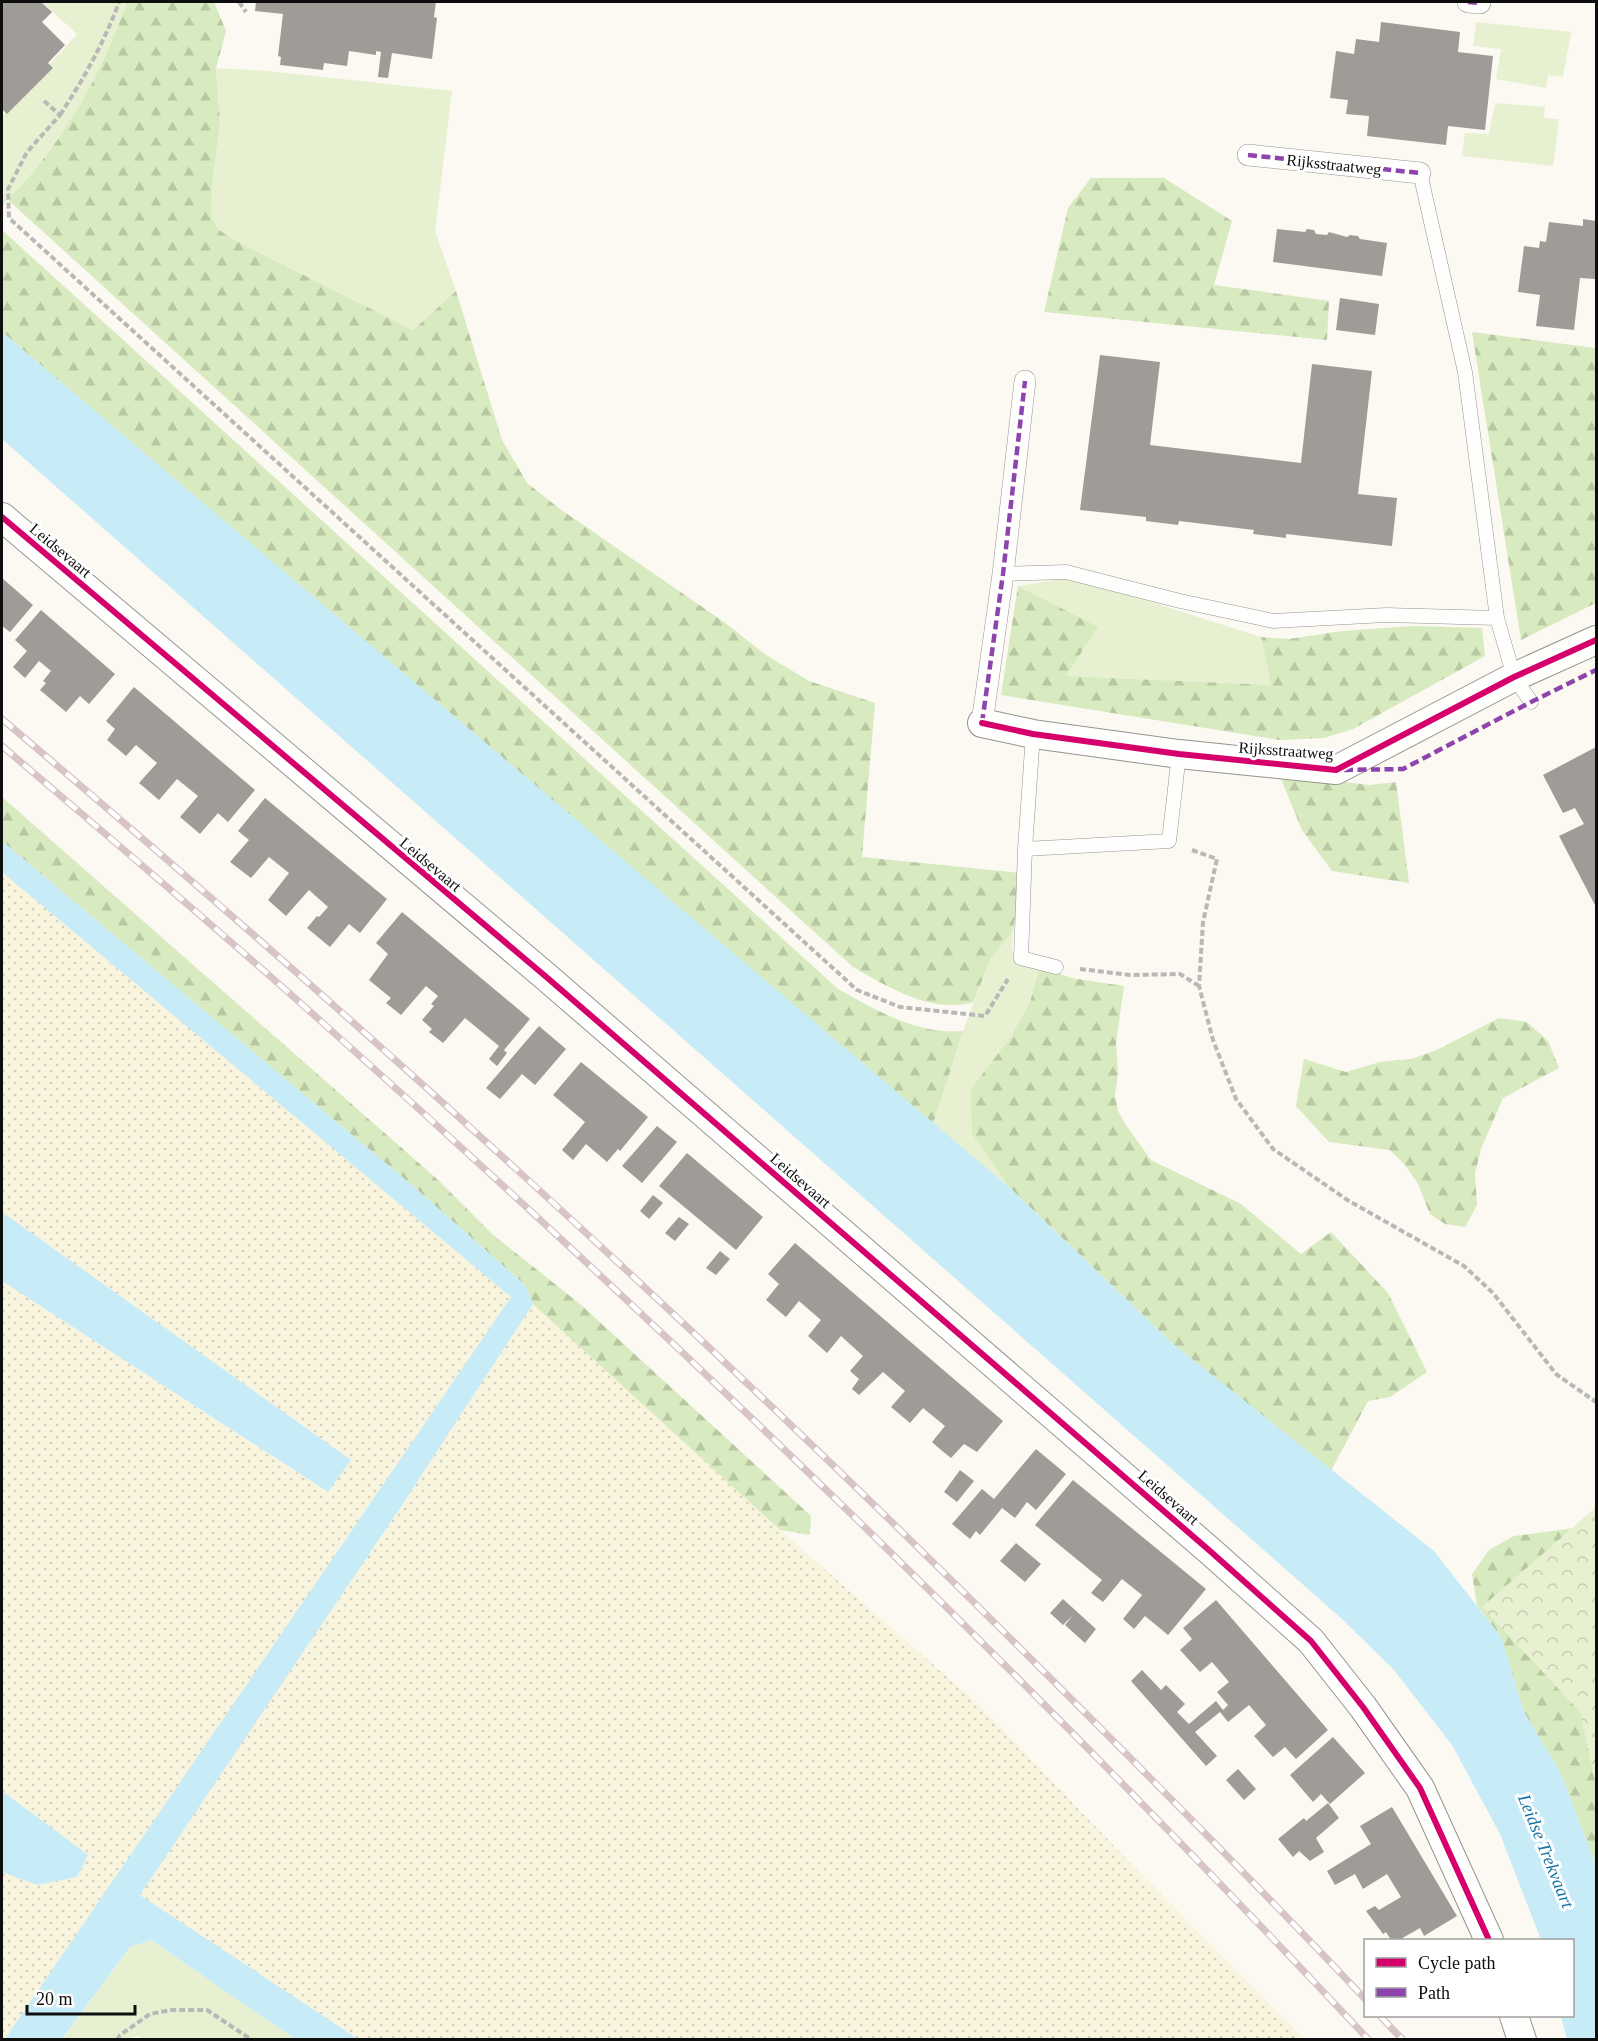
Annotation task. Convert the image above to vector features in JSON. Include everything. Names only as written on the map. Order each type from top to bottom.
[{"type":"street","name":"Rijksstraatweg","points":[[1248,155],[1420,173]]},
{"type":"street","name":"Rijksstraatweg","points":[[1025,381],[1003,574],[982,723],[1033,734],[1179,754],[1336,770],[1514,677],[1596,640]]},
{"type":"street","name":"Leidsevaart","points":[[2,517],[544,975],[1311,1641],[1363,1707],[1420,1788],[1488,1939]]},
{"type":"street","points":[[1514,2017],[1522,2040]]},
{"type":"lane","points":[[1420,173],[1465,372],[1497,618],[1514,677],[1531,702]]},
{"type":"lane","points":[[1003,574],[1066,572],[1273,621],[1386,615],[1497,618]]},
{"type":"lane","points":[[1033,734],[1021,958],[1056,967]]},
{"type":"lane","points":[[1026,849],[1169,841],[1179,754]]},
{"type":"path","points":[[119,2],[87,73],[60,115],[27,152],[8,189],[9,218],[857,990],[900,1007],[985,1016],[1021,958]]},
{"type":"path","points":[[239,2],[246,12]]},
{"type":"path","points":[[44,101],[60,115]]},
{"type":"path","points":[[1169,841],[1217,859],[1203,922],[1199,986],[1213,1040],[1236,1099],[1273,1149],[1349,1201],[1464,1266],[1493,1293],[1556,1374],[1596,1402]]},
{"type":"path","points":[[1056,967],[1130,975],[1180,974],[1199,986]]},
{"type":"path","points":[[117,2040],[120,2035],[150,2014],[171,2010],[207,2010],[252,2040]]},
{"type":"shaded area","points":[[2,872],[511,1297],[5,2040],[2,2039],[2,1872],[37,1885],[77,1877],[88,1855],[2,1791],[2,1281],[327,1492],[351,1460],[2,1212]]},
{"type":"shaded area","points":[[533,1304],[780,1530],[979,1705],[1134,1867],[1304,2039],[358,2039],[140,1895],[400,1508]]},
{"type":"green space","points":[[42,2],[127,2],[105,58],[76,111],[42,161],[2,207],[2,117],[77,34]]},
{"type":"green space","points":[[127,2],[214,2],[226,31],[216,68],[220,122],[212,186],[211,217],[218,229],[234,240],[413,330],[456,291],[502,440],[527,483],[560,509],[724,622],[766,655],[809,681],[875,703],[862,857],[1021,873],[1013,931],[991,958],[973,1003],[950,1005],[925,1001],[900,992],[853,967],[8,200],[46,156],[63,132],[93,82]]},
{"type":"green space","points":[[1476,22],[1571,32],[1563,77],[1548,75],[1546,88],[1496,79],[1501,49],[1473,46]]},
{"type":"green space","points":[[216,68],[269,71],[452,91],[435,231],[456,291],[413,330],[234,240],[218,229],[211,217],[212,186],[220,122]]},
{"type":"green space","points":[[1495,103],[1545,107],[1544,118],[1559,119],[1553,166],[1462,156],[1465,133],[1489,134]]},
{"type":"green space","points":[[1091,178],[1164,178],[1232,221],[1214,285],[1329,301],[1327,340],[1044,312],[1068,208]]},
{"type":"green space","points":[[2,230],[838,989],[882,1013],[913,1025],[929,1029],[963,1031],[933,1124],[2,332]]},
{"type":"green space","points":[[1472,332],[1596,348],[1596,603],[1521,640]]},
{"type":"green space","points":[[1073,577],[1261,637],[1271,685],[1066,676],[1097,627],[1018,586]]},
{"type":"green space","points":[[1018,586],[1098,627],[1066,676],[1271,685],[1261,637],[1289,639],[1342,631],[1413,626],[1482,628],[1485,656],[1353,729],[1324,738],[1280,740],[1001,695]]},
{"type":"green space","points":[[1279,774],[1369,785],[1396,782],[1409,883],[1332,871],[1302,830]]},
{"type":"green space","points":[[2,797],[437,1179],[492,1234],[580,1304],[811,1516],[810,1535],[780,1530],[533,1304],[525,1285],[414,1187],[2,841]]},
{"type":"green space","points":[[1013,931],[1012,951],[1024,960],[1040,966],[1030,1002],[1010,1038],[972,1134],[1010,1188],[933,1124],[963,1031],[991,958]]},
{"type":"green space","points":[[1040,966],[1071,978],[1124,986],[1116,1043],[1118,1073],[1115,1095],[1118,1111],[1151,1160],[1241,1204],[1301,1254],[1331,1232],[1388,1293],[1427,1372],[1390,1397],[1368,1401],[1331,1471],[1173,1344],[1010,1188],[972,1134],[971,1089],[1010,1038],[1030,1002]]},
{"type":"green space","points":[[1499,1018],[1527,1022],[1548,1041],[1559,1068],[1503,1098],[1481,1149],[1475,1173],[1477,1205],[1465,1227],[1445,1224],[1430,1214],[1418,1184],[1405,1165],[1390,1150],[1329,1142],[1296,1106],[1304,1059],[1346,1072],[1380,1062],[1411,1059],[1437,1050]]},
{"type":"green space","points":[[1596,1505],[1596,1865],[1561,1774],[1524,1712],[1501,1637],[1477,1605],[1472,1574],[1489,1550],[1514,1536],[1575,1528],[1593,1511]]},
{"type":"green space","points":[[1596,1507],[1596,1786],[1580,1712],[1482,1607]]},
{"type":"green space","points":[[151,1940],[295,2039],[146,2040],[138,2036],[124,2040],[62,2040],[130,1947]]},
{"type":"water","name":"Leidse Trekvaart","points":[[2,332],[1010,1188],[1173,1344],[1434,1551],[1501,1637],[1524,1712],[1561,1774],[1596,1865],[1596,2039],[1567,2039],[1561,2017],[1574,2017],[1574,1939],[1541,1939],[1500,1834],[1452,1745],[1394,1670],[1342,1619],[2,439]]},
{"type":"water","points":[[2,841],[414,1187],[525,1285],[533,1304],[400,1508],[140,1895],[358,2039],[295,2039],[151,1940],[130,1947],[62,2039],[5,2039],[511,1297],[2,872]]},
{"type":"water","points":[[2,1212],[351,1460],[328,1492],[2,1281]]},
{"type":"water","points":[[2,1791],[88,1855],[77,1877],[37,1885],[2,1872]]},
{"type":"building","points":[[2,2],[41,2],[52,12],[42,22],[65,45],[48,63],[53,68],[7,114],[2,109]]},
{"type":"building","points":[[256,2],[436,2],[434,17],[437,18],[432,59],[392,53],[388,78],[378,77],[381,52],[376,51],[376,55],[349,51],[347,66],[324,63],[323,70],[280,65],[281,57],[278,56],[283,14],[255,11]]},
{"type":"building","points":[[1381,22],[1460,32],[1458,52],[1493,56],[1485,130],[1448,126],[1446,145],[1367,136],[1369,116],[1346,114],[1348,100],[1330,98],[1336,51],[1354,54],[1356,39],[1379,42]]},
{"type":"building","points":[[1583,219],[1596,221],[1596,279],[1580,278],[1574,330],[1536,326],[1540,295],[1518,292],[1524,246],[1539,248],[1540,241],[1546,242],[1549,222],[1583,226]]},
{"type":"building","points":[[1277,229],[1305,232],[1307,229],[1314,230],[1316,234],[1327,235],[1329,232],[1387,243],[1382,276],[1273,262]]},
{"type":"building","points":[[1340,298],[1379,304],[1375,335],[1336,330]]},
{"type":"building","points":[[1100,355],[1160,362],[1150,445],[1301,463],[1312,364],[1372,371],[1358,494],[1397,498],[1392,546],[1286,534],[1286,538],[1253,534],[1254,530],[1179,521],[1178,525],[1146,521],[1146,517],[1080,510]]},
{"type":"building","points":[[2,578],[33,605],[10,632],[2,626]]},
{"type":"building","points":[[41,610],[115,674],[89,704],[80,696],[66,712],[40,690],[46,683],[43,681],[51,671],[39,661],[25,678],[13,667],[27,651],[15,640]]},
{"type":"building","points":[[134,687],[255,790],[228,822],[218,813],[200,834],[180,817],[198,796],[177,779],[159,800],[139,783],[157,763],[136,745],[126,756],[107,740],[115,729],[106,721]]},
{"type":"building","points":[[1596,747],[1596,907],[1559,836],[1584,824],[1575,808],[1563,813],[1543,775]]},
{"type":"building","points":[[265,798],[387,899],[360,933],[349,924],[330,947],[307,928],[328,907],[309,890],[286,916],[268,900],[289,873],[269,857],[251,878],[230,862],[249,840],[238,831]]},
{"type":"building","points":[[402,912],[530,1019],[504,1050],[507,1053],[497,1066],[489,1059],[499,1046],[465,1018],[443,1043],[429,1032],[432,1029],[422,1020],[434,1006],[431,1004],[438,996],[426,986],[401,1015],[386,1003],[391,998],[369,980],[388,954],[376,943]]},
{"type":"building","points":[[539,1026],[566,1049],[535,1085],[522,1074],[500,1099],[486,1088]]},
{"type":"building","points":[[581,1062],[648,1117],[620,1151],[618,1149],[607,1162],[586,1144],[573,1160],[562,1150],[585,1122],[553,1095]]},
{"type":"building","points":[[657,1126],[677,1142],[642,1183],[622,1166]]},
{"type":"building","points":[[687,1153],[763,1217],[736,1250],[659,1186]]},
{"type":"building","points":[[653,1195],[663,1203],[649,1219],[640,1211]]},
{"type":"building","points":[[679,1217],[689,1224],[675,1241],[665,1233]]},
{"type":"building","points":[[795,1243],[1003,1421],[977,1452],[964,1444],[951,1458],[941,1450],[932,1442],[945,1426],[923,1408],[910,1423],[891,1407],[905,1391],[883,1372],[859,1395],[852,1389],[859,1379],[850,1371],[863,1356],[841,1336],[827,1353],[808,1336],[821,1320],[799,1301],[786,1317],[766,1300],[779,1284],[768,1274]]},
{"type":"building","points":[[720,1251],[730,1259],[716,1275],[706,1268]]},
{"type":"building","points":[[1036,1449],[1066,1474],[1036,1510],[1027,1502],[1015,1518],[1002,1508],[980,1535],[976,1531],[970,1539],[952,1524],[982,1489],[994,1499]]},
{"type":"building","points":[[960,1470],[974,1481],[957,1502],[944,1492]]},
{"type":"building","points":[[1073,1480],[1206,1589],[1168,1635],[1145,1616],[1134,1629],[1123,1619],[1142,1595],[1122,1579],[1103,1602],[1091,1593],[1102,1580],[1035,1525]]},
{"type":"building","points":[[1016,1543],[1041,1564],[1025,1582],[1000,1561]]},
{"type":"building","points":[[1063,1599],[1096,1629],[1085,1643],[1065,1625],[1073,1615],[1063,1625],[1050,1613]]},
{"type":"building","points":[[1216,1600],[1328,1730],[1296,1759],[1285,1747],[1273,1757],[1254,1736],[1266,1725],[1249,1705],[1228,1722],[1220,1712],[1195,1732],[1217,1756],[1206,1766],[1131,1681],[1142,1670],[1161,1690],[1166,1685],[1185,1704],[1177,1712],[1189,1724],[1216,1701],[1223,1710],[1228,1705],[1217,1692],[1229,1682],[1212,1662],[1200,1672],[1180,1650],[1192,1639],[1183,1628]]},
{"type":"building","points":[[1333,1737],[1365,1773],[1330,1804],[1321,1794],[1313,1802],[1290,1775]]},
{"type":"building","points":[[1238,1769],[1256,1789],[1244,1800],[1226,1780]]},
{"type":"building","points":[[1328,1803],[1339,1818],[1316,1838],[1324,1852],[1310,1861],[1299,1851],[1293,1857],[1278,1839],[1304,1818],[1306,1821]]},
{"type":"building","points":[[1392,1807],[1457,1916],[1424,1936],[1420,1928],[1401,1939],[1390,1939],[1386,1932],[1383,1934],[1366,1911],[1375,1906],[1379,1910],[1401,1897],[1387,1874],[1363,1889],[1355,1874],[1335,1885],[1327,1871],[1371,1844],[1360,1826]]},
{"type":"railway","points":[[2,719],[133,830],[391,1056],[645,1287],[1016,1644],[1193,1820],[1364,1998]]},
{"type":"railway","points":[[2,746],[324,1024],[594,1269],[858,1520],[988,1648],[1116,1777],[1369,2040]]},
{"type":"railway","points":[[1381,2017],[1403,2040]]},
{"type":"marked path","points":[[1468,2],[1480,3]]},
{"type":"marked path","points":[[1248,155],[1420,173]]},
{"type":"marked path","points":[[982,723],[1003,574],[1025,381]]},
{"type":"marked path","points":[[1344,770],[1403,769],[1596,670]]},
{"type":"cycle path","points":[[2,517],[544,975],[1311,1641],[1363,1707],[1420,1788],[1489,1939]]},
{"type":"cycle path","points":[[982,723],[1033,734],[1179,754],[1336,770],[1514,677],[1596,640]]}]
